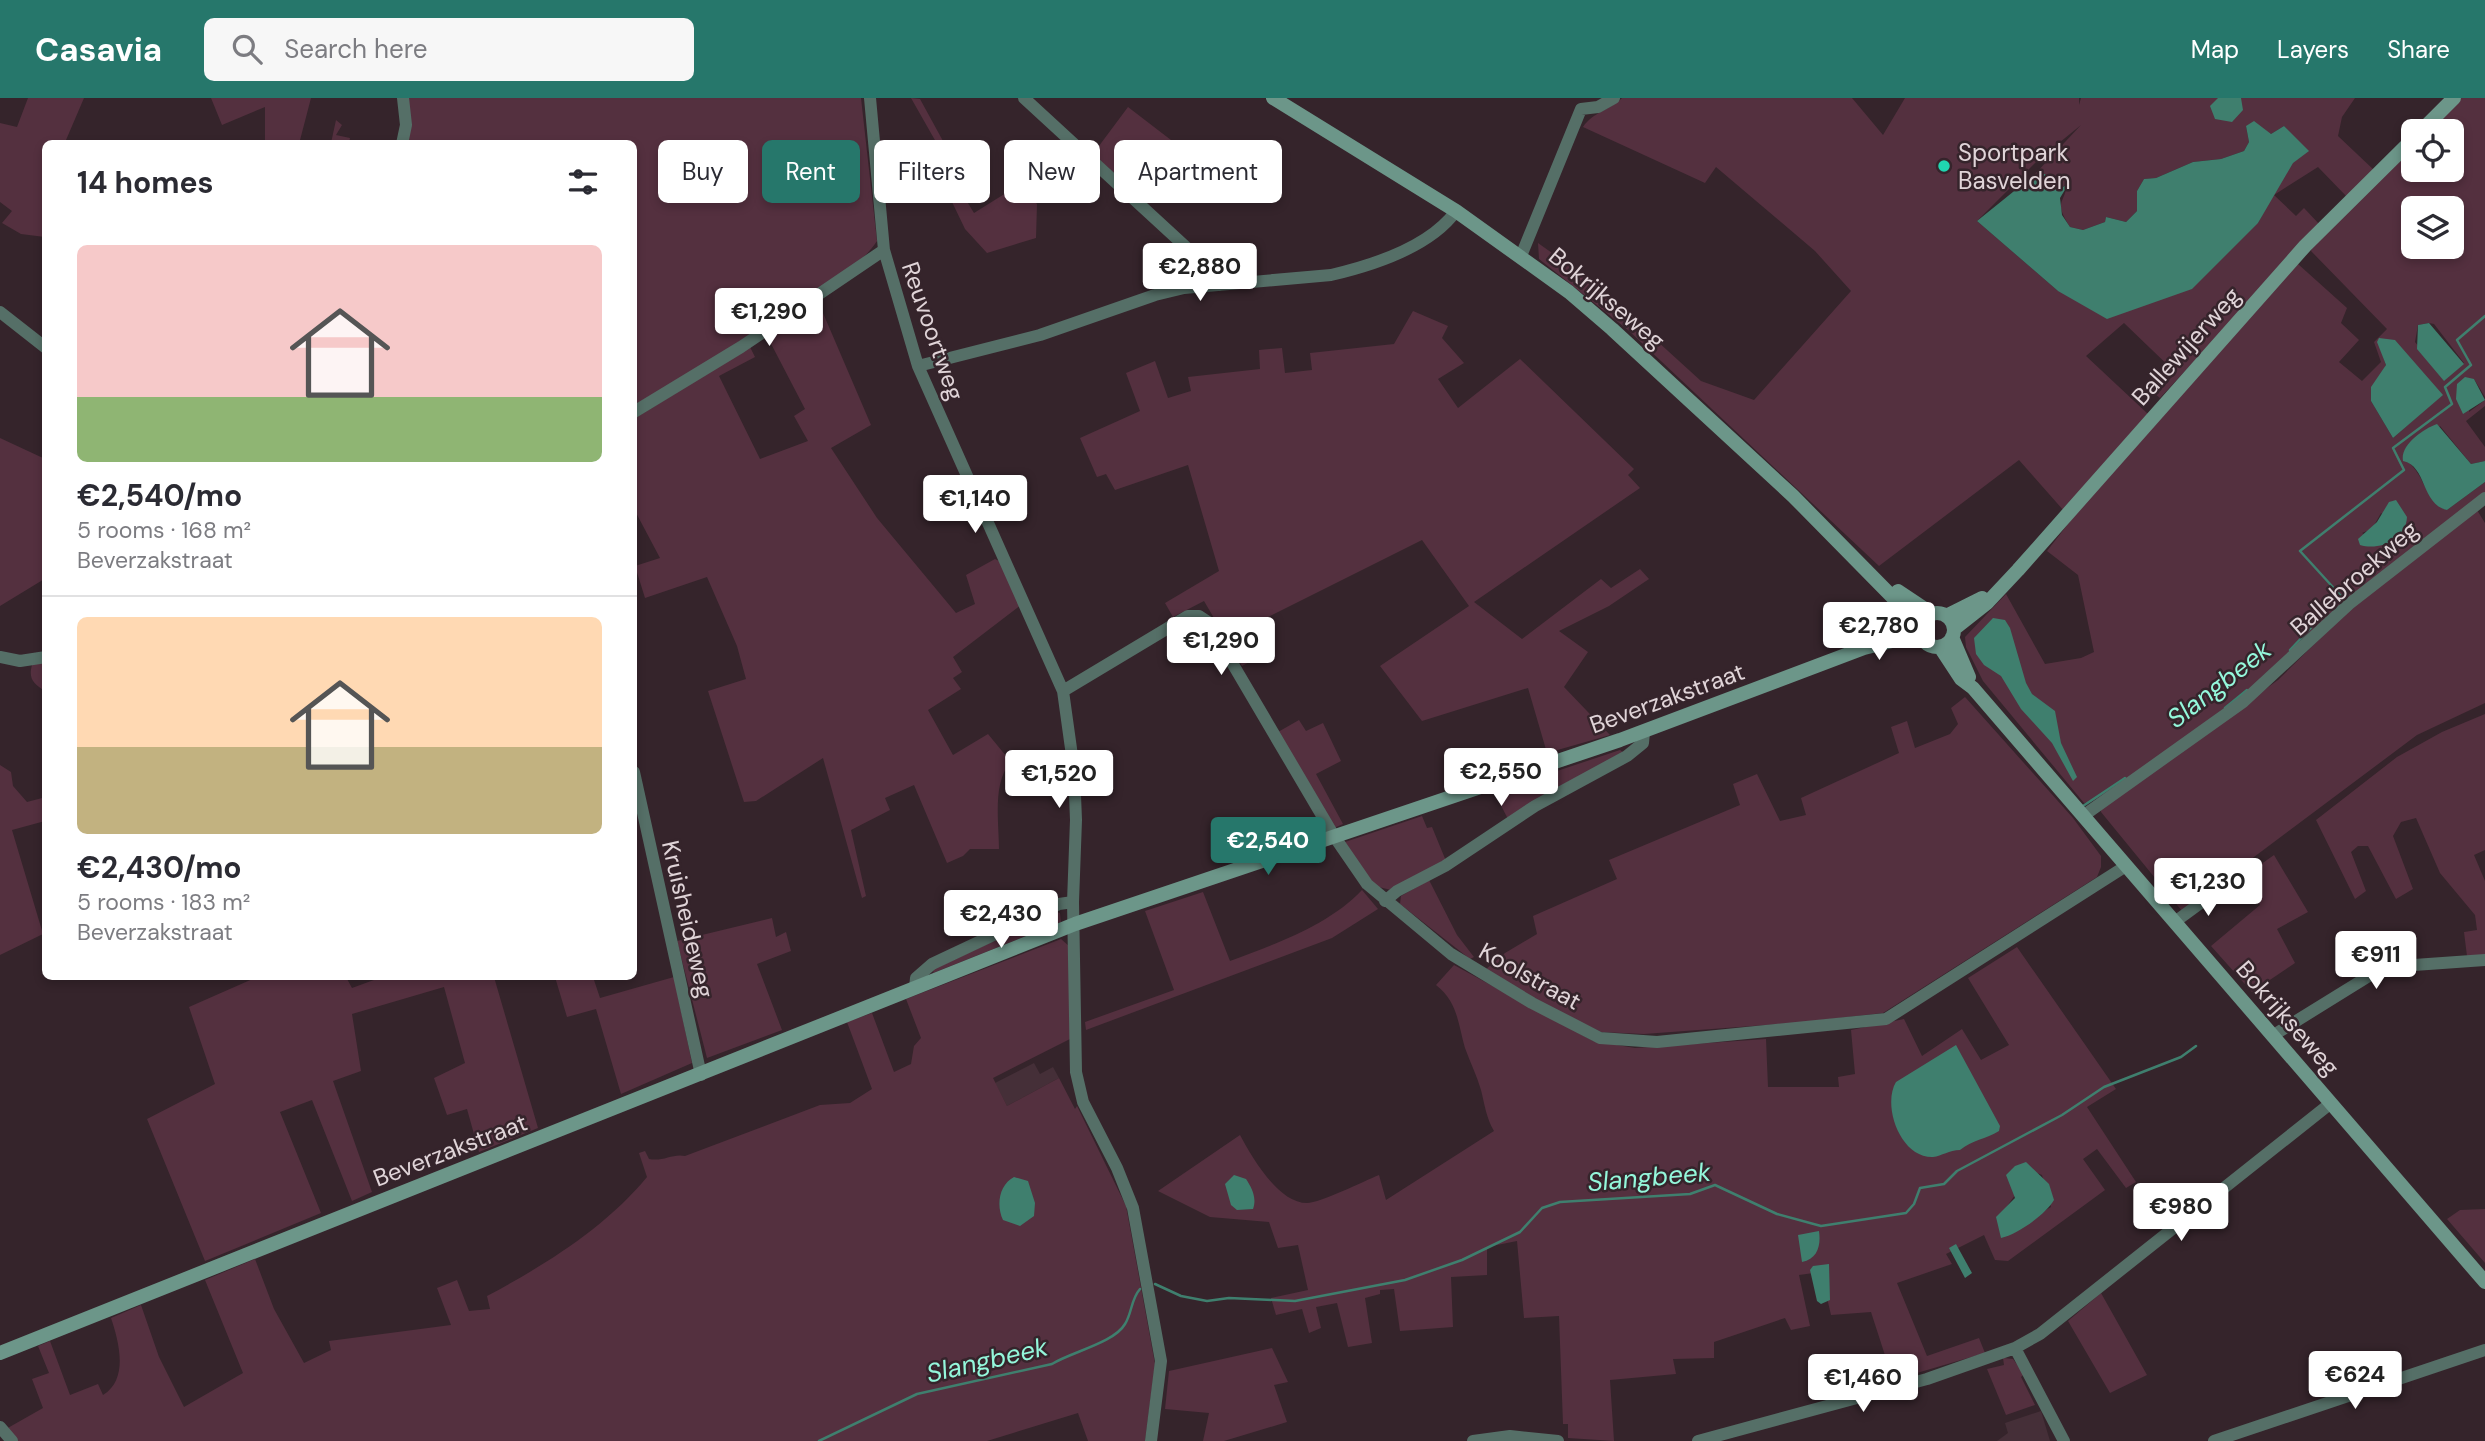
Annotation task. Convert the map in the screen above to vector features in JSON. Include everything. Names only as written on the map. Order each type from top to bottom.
[{"type":"street","points":[[403,98],[406,125],[403,140]]},
{"type":"street","name":"Reuvoortweg","points":[[870,98],[884,250],[918,366],[1063,691],[1074,770],[1076,851],[1073,902],[1079,1087],[1083,1102],[1126,1188],[1149,1294],[1161,1361],[1151,1441]]},
{"type":"street","points":[[1024,98],[1212,271],[1220,285]]},
{"type":"street","name":"Bokrijkseweg","points":[[1273,98],[1457,211],[1521,256],[1622,337],[1877,578],[1920,629],[1930,646],[1940,647],[1961,679],[1973,688],[2176,921],[2485,1282]]},
{"type":"street","points":[[1521,256],[1578,103],[1598,107],[1614,98]]},
{"type":"street","points":[[2433,119],[2454,98]]},
{"type":"street","name":"Ballewijerweg","points":[[1953,633],[1987,603],[2305,246],[2401,151]]},
{"type":"street","points":[[918,366],[1040,335],[1155,295],[1184,288],[1332,275],[1371,264],[1439,230],[1457,211]]},
{"type":"street","points":[[637,410],[741,347],[884,250]]},
{"type":"street","points":[[0,312],[42,345]]},
{"type":"street","name":"Ballebroekweg","points":[[2083,816],[2243,702],[2349,604],[2485,498]]},
{"type":"street","name":"Bokrijkseweg","points":[[1877,578],[1939,615],[1953,633],[1973,688]]},
{"type":"street","name":"Ballewijerweg","points":[[1939,615],[1999,589]]},
{"type":"street","points":[[1920,629],[1939,615]]},
{"type":"street","name":"Koolstraat","points":[[1063,691],[1188,616],[1199,616],[1208,622],[1335,836],[1367,884],[1451,954],[1532,1003],[1600,1038],[1657,1042],[1886,1019],[2126,866]]},
{"type":"street","name":"Beverzakstraat","points":[[0,1353],[1075,924],[1644,732],[1920,629]]},
{"type":"street","points":[[1940,647],[1953,633]]},
{"type":"street","points":[[0,657],[20,661],[42,658]]},
{"type":"street","points":[[1385,901],[1445,866],[1535,806],[1627,756],[1643,743],[1644,732]]},
{"type":"street","name":"Kruisheideweg","points":[[637,786],[701,1075]]},
{"type":"street","points":[[2176,921],[2221,888]]},
{"type":"street","name":"Beverzakstraat","points":[[915,988],[916,978],[932,964],[1059,904],[1073,902]]},
{"type":"street","points":[[2272,1036],[2377,971],[2400,966],[2485,960]]},
{"type":"street","points":[[1698,1441],[1927,1380],[2015,1348],[2040,1334],[2331,1103]]},
{"type":"street","points":[[2015,1348],[2048,1404],[2064,1441]]},
{"type":"street","points":[[2214,1441],[2485,1350]]},
{"type":"street","points":[[0,1427],[12,1441]]},
{"type":"street","points":[[1474,1441],[1510,1436],[1558,1441]]},
{"type":"shaded area","points":[[28,98],[84,98],[66,140],[42,140],[42,237],[21,234],[2,223],[12,211],[0,202],[0,123],[17,127]]},
{"type":"shaded area","points":[[211,98],[311,98],[300,140],[265,140],[265,107],[222,125]]},
{"type":"shaded area","points":[[407,98],[861,98],[877,241],[862,259],[843,274],[698,368],[637,403],[637,159],[637,140],[405,140]]},
{"type":"shaded area","points":[[911,98],[920,99],[942,140],[935,140]]},
{"type":"shaded area","points":[[1622,98],[1852,98],[1883,135],[1905,98],[2079,98],[2079,105],[2081,98],[2355,98],[2342,117],[2338,136],[2375,171],[2348,198],[2318,167],[2274,195],[2296,216],[2304,208],[2320,225],[2160,398],[2155,394],[2176,373],[2124,323],[2086,356],[2148,414],[2064,511],[2019,460],[1879,566],[1628,330],[1539,259],[1538,243],[1590,280],[1701,381],[1754,400],[1851,291],[1815,251],[1716,167],[1705,183],[1583,127]],"holes":[[[2081,125],[2034,175],[2045,174],[2057,191],[2068,183],[2061,204],[2062,212],[2070,227],[2083,230],[2105,222],[2106,217],[2126,222],[2137,211],[2137,191],[2144,179],[2156,178],[2193,162],[2221,159],[2244,151],[2249,142],[2246,126],[2271,134],[2284,126],[2299,144],[2258,223],[2058,291],[1977,221],[2038,160]]]},
{"type":"shaded area","points":[[2218,98],[2241,98],[2243,110],[2232,122],[2215,119],[2210,106]]},
{"type":"shaded area","points":[[2461,98],[2485,98],[2485,397],[2474,379],[2469,412],[2485,400],[2485,406],[2466,421],[2485,447],[2485,461],[2471,464],[2440,426],[2407,461],[2418,473],[2434,500],[2447,510],[2485,482],[2485,492],[2336,608],[2277,667],[2235,700],[2135,775],[2091,802],[2084,803],[1983,681],[1966,647],[1965,637],[2006,594],[2045,664],[2081,658],[2094,652],[2078,575],[2047,551],[2092,493],[2295,265],[2298,264],[2347,308],[2341,323],[2359,340],[2339,362],[2362,381],[2381,362],[2374,342],[2387,329],[2311,251],[2401,158],[2401,182],[2464,182],[2464,119],[2439,119]],"holes":[[[2434,324],[2464,363],[2445,380],[2415,342],[2418,325]],[[2378,342],[2442,395],[2393,438],[2371,401],[2386,365]],[[2381,513],[2402,531],[2384,545],[2362,533],[2372,529]]]},
{"type":"shaded area","points":[[1128,107],[1171,140],[1114,140],[1114,173],[1100,160],[1100,145]]},
{"type":"shaded area","points":[[336,120],[342,125],[336,135],[350,140],[332,140]]},
{"type":"shaded area","points":[[2254,121],[2271,134],[2284,126],[2309,151],[2293,163],[2258,223],[2192,289],[2107,319],[2058,291],[1977,221],[2034,175],[2045,174],[2057,191],[2069,183],[2060,198],[2062,215],[2070,227],[2083,230],[2105,222],[2106,217],[2126,222],[2137,211],[2137,191],[2144,179],[2156,178],[2193,162],[2221,159],[2244,151],[2249,142],[2246,126]]},
{"type":"shaded area","points":[[1004,194],[1004,203],[1037,204],[1036,238],[987,253],[965,229],[952,203],[968,203],[974,213]]},
{"type":"shaded area","points":[[820,306],[871,425],[831,448],[877,518],[956,613],[975,604],[966,575],[995,559],[999,561],[1021,605],[953,657],[962,672],[953,678],[961,689],[928,710],[953,755],[988,734],[1011,762],[1005,770],[999,791],[999,849],[970,849],[963,856],[947,863],[914,785],[885,798],[890,810],[851,830],[866,896],[862,898],[823,758],[756,801],[744,802],[708,691],[746,679],[737,646],[707,577],[645,598],[637,572],[637,565],[660,558],[637,515],[637,417],[750,347],[755,357],[719,376],[760,459],[808,441],[794,416],[805,409],[767,336]]},
{"type":"shaded area","points":[[1413,311],[1448,326],[1442,338],[1464,363],[1438,379],[1458,408],[1520,359],[1634,469],[1628,475],[1640,488],[1474,602],[1522,639],[1601,579],[1611,588],[1640,569],[1649,579],[1609,606],[1559,631],[1588,652],[1564,687],[1610,735],[1547,753],[1528,688],[1422,721],[1380,666],[1469,606],[1422,540],[1250,626],[1260,656],[1242,666],[1204,601],[1173,617],[1165,603],[1219,571],[1188,465],[1115,490],[1106,474],[1097,477],[1080,438],[1140,411],[1126,373],[1155,361],[1168,398],[1191,391],[1188,377],[1260,369],[1259,350],[1282,348],[1285,373],[1312,370],[1310,353],[1394,344]]},
{"type":"shaded area","points":[[2429,323],[2464,364],[2444,381],[2417,349],[2418,325]]},
{"type":"shaded area","points":[[2379,338],[2395,340],[2443,395],[2393,438],[2371,401],[2371,387],[2386,365],[2377,342]]},
{"type":"shaded area","points":[[2465,377],[2474,379],[2485,400],[2463,414],[2456,399],[2457,384]]},
{"type":"shaded area","points":[[2437,424],[2471,464],[2485,461],[2485,482],[2447,510],[2433,501],[2416,470],[2403,461],[2405,449],[2409,444],[2419,434]]},
{"type":"shaded area","points":[[0,438],[42,458],[42,580],[0,606]]},
{"type":"shaded area","points":[[2396,500],[2407,517],[2402,532],[2397,538],[2383,545],[2360,545],[2358,539],[2377,522],[2389,502]]},
{"type":"shaded area","points":[[2477,510],[2485,523],[2485,703],[2417,735],[2182,911],[2101,812],[2101,808],[2278,680],[2351,608]]},
{"type":"shaded area","points":[[1993,618],[2005,620],[2010,628],[2026,683],[2032,694],[2055,711],[2061,743],[2077,777],[2073,781],[2052,743],[2021,709],[2001,676],[1984,665],[1976,654],[1974,638]]},
{"type":"shaded area","points":[[42,662],[42,689],[31,678],[32,665]]},
{"type":"shaded area","points":[[1965,697],[2073,818],[2101,856],[2101,867],[2097,877],[1883,1013],[1795,1023],[1644,1034],[1601,1032],[1547,1006],[1485,970],[1505,953],[1537,934],[1533,916],[1617,879],[1609,860],[1740,805],[1733,784],[1757,774],[1780,821],[1806,815],[1801,798],[1899,753],[1891,727],[1907,721],[1915,748],[1950,734],[1958,724],[1951,708]]},
{"type":"shaded area","points":[[2485,714],[2485,850],[2474,855],[2485,881],[2485,955],[2467,956],[2464,932],[2477,930],[2475,915],[2440,873],[2416,818],[2401,822],[2393,836],[2413,889],[2396,899],[2368,846],[2358,846],[2351,852],[2366,891],[2355,899],[2316,820],[2397,757],[2442,732]]},
{"type":"shaded area","points":[[1299,720],[1306,731],[1323,723],[1341,761],[1316,774],[1343,824],[1334,828],[1278,732]]},
{"type":"shaded area","points":[[1620,750],[1624,753],[1508,819],[1494,792]]},
{"type":"shaded area","points":[[0,765],[11,772],[13,786],[27,802],[42,798],[42,822],[12,830],[42,934],[0,955]]},
{"type":"shaded area","points":[[1422,816],[1427,828],[1432,827],[1446,861],[1391,890],[1375,886],[1342,843]]},
{"type":"shaded area","points":[[2274,855],[2308,912],[2277,929],[2295,963],[2252,992],[2211,946],[2260,905],[2243,877]]},
{"type":"shaded area","points":[[1429,880],[1457,935],[1474,957],[1470,959],[1400,904],[1401,896]]},
{"type":"shaded area","points":[[1362,890],[1378,909],[1332,938],[1086,1030],[1085,1022],[1174,990],[1145,911],[1203,892],[1230,961],[1283,941],[1317,924]]},
{"type":"shaded area","points":[[1056,912],[1060,913],[1061,922],[933,973],[934,969]]},
{"type":"shaded area","points":[[772,918],[776,937],[786,932],[791,951],[757,964],[782,1030],[707,1058],[677,941]]},
{"type":"shaded area","points":[[1061,939],[1070,947],[1070,1039],[993,1078],[1007,1106],[1059,1078],[1075,1109],[1077,1106],[1126,1206],[1155,1364],[1145,1441],[1088,1441],[1078,1413],[987,1441],[17,1441],[6,1429],[43,1408],[32,1379],[49,1373],[38,1346],[50,1341],[70,1395],[98,1384],[103,1395],[111,1388],[116,1380],[120,1359],[111,1318],[141,1305],[159,1357],[184,1407],[243,1373],[205,1280],[255,1259],[274,1309],[304,1363],[331,1350],[329,1341],[451,1325],[437,1288],[457,1280],[469,1311],[490,1309],[487,1296],[531,1272],[573,1244],[630,1195],[647,1177],[639,1153],[645,1151],[649,1159],[654,1160],[685,1156],[820,1105],[850,1103],[872,1089],[847,1022],[872,1013],[894,1072],[911,1064],[914,1046],[921,1038],[906,999]]},
{"type":"shaded area","points":[[2017,947],[2116,1089],[2087,1107],[2136,1182],[2126,1188],[2097,1149],[2083,1159],[2105,1190],[2008,1261],[1995,1260],[1984,1235],[1946,1254],[1952,1264],[1897,1283],[1927,1356],[1979,1338],[1985,1353],[1893,1380],[1871,1312],[1831,1315],[1821,1272],[1799,1275],[1810,1326],[1791,1330],[1785,1318],[1714,1342],[1714,1358],[1673,1359],[1676,1374],[1610,1380],[1614,1441],[1568,1438],[1568,1424],[1563,1424],[1559,1316],[1524,1318],[1517,1241],[1487,1247],[1487,1275],[1451,1277],[1453,1327],[1400,1331],[1394,1289],[1380,1290],[1380,1294],[1365,1298],[1372,1343],[1348,1347],[1337,1303],[1316,1307],[1321,1328],[1309,1333],[1302,1309],[1276,1315],[1271,1298],[1308,1290],[1298,1245],[1278,1248],[1269,1222],[1210,1217],[1158,1191],[1240,1135],[1267,1177],[1296,1201],[1313,1202],[1379,1175],[1386,1200],[1494,1131],[1453,1006],[1436,985],[1454,965],[1593,1041],[1635,1048],[1766,1039],[1768,1087],[1839,1087],[1838,1077],[1855,1074],[1851,1030],[1904,1019],[1922,1056],[1962,1029],[1981,1060],[2009,1045],[1968,978]],"holes":[[[2032,1171],[2042,1175],[2051,1207],[2042,1212],[2003,1212]]]},
{"type":"shaded area","points":[[674,977],[692,1063],[621,1094],[596,1009],[567,1017],[556,980],[594,980],[600,998]]},
{"type":"shaded area","points":[[250,980],[348,980],[352,988],[374,980],[495,980],[538,1128],[479,1152],[467,1109],[447,1115],[434,1078],[465,1063],[444,987],[352,1014],[361,1071],[333,1081],[372,1192],[352,1201],[312,1100],[280,1112],[321,1213],[205,1261],[147,1119],[215,1084],[189,1007]]},
{"type":"shaded area","points":[[1956,1045],[2000,1126],[1999,1131],[1960,1150],[1933,1157],[1921,1155],[1903,1140],[1897,1128],[1891,1104],[1892,1092],[1896,1082]]},
{"type":"shaded area","points":[[1034,1063],[1040,1074],[1053,1067],[1059,1078],[1007,1106],[995,1083]]},
{"type":"shaded area","points":[[2026,1162],[2049,1184],[2054,1200],[2030,1223],[2001,1238],[1996,1217],[2015,1198],[2006,1175],[2015,1166]]},
{"type":"shaded area","points":[[1234,1175],[1246,1179],[1250,1186],[1254,1197],[1253,1209],[1237,1210],[1231,1205],[1225,1184]]},
{"type":"shaded area","points":[[1014,1177],[1028,1181],[1035,1203],[1034,1216],[1020,1226],[1003,1220],[1000,1208],[1002,1190]]},
{"type":"shaded area","points":[[2485,1209],[2485,1263],[2447,1219],[2460,1210]]},
{"type":"shaded area","points":[[1819,1231],[1815,1255],[1802,1262],[1798,1235]]},
{"type":"shaded area","points":[[1956,1244],[1972,1273],[1965,1278],[1949,1248]]},
{"type":"shaded area","points":[[1829,1264],[1830,1300],[1821,1304],[1817,1301],[1810,1270],[1813,1266]]},
{"type":"shaded area","points":[[2101,1293],[2147,1375],[2110,1393],[2068,1321]]},
{"type":"shaded area","points":[[1272,1348],[1288,1382],[1274,1385],[1287,1422],[1224,1441],[1203,1441],[1209,1413],[1165,1409],[1169,1371]]},
{"type":"shaded area","points":[[2003,1358],[2013,1359],[2024,1374],[2021,1377],[2035,1405],[2006,1415],[1987,1369],[2004,1365]]},
{"type":"shaded area","points":[[2041,1411],[2050,1441],[1997,1441],[2008,1433],[2005,1423]]},
{"type":"waterway","name":"Slangbeek","points":[[2290,650],[2341,596],[2300,551],[2404,470],[2393,448],[2452,404],[2445,387],[2471,365],[2457,340],[2485,316]]},
{"type":"waterway","name":"Slangbeek","points":[[2225,708],[2247,690]]},
{"type":"waterway","name":"Slangbeek","points":[[2083,806],[2125,778]]},
{"type":"waterway","name":"Slangbeek","points":[[1155,1284],[1181,1296],[1207,1301],[1229,1298],[1295,1301],[1405,1280],[1462,1260],[1520,1232],[1542,1208],[1560,1202],[1690,1194],[1715,1185],[1777,1214],[1821,1226],[1906,1213],[1914,1204],[1920,1188],[1944,1184],[1957,1171],[2062,1115],[2104,1087],[2181,1057],[2196,1046]]},
{"type":"waterway","name":"Slangbeek","points":[[819,1441],[917,1394],[1052,1364],[1102,1342],[1112,1337],[1125,1324],[1140,1289]]},
{"type":"place","name":"Sportpark Basvelden","points":[[1944,166]]}]
